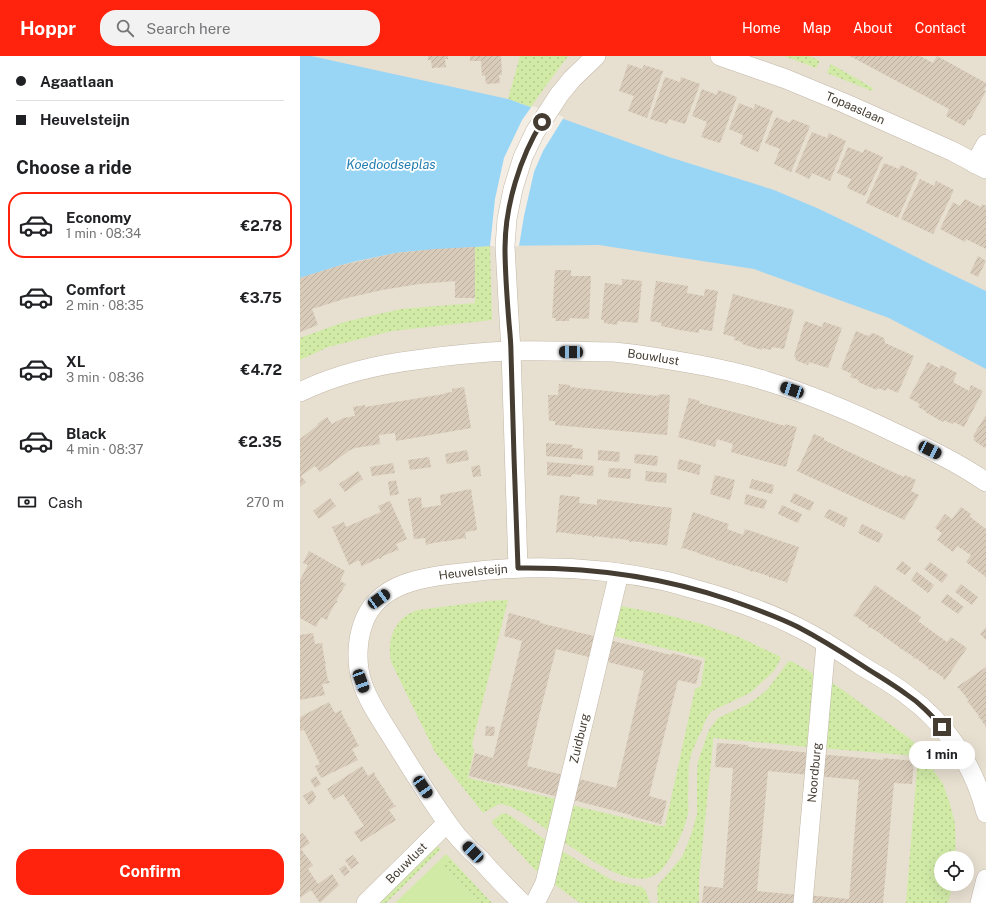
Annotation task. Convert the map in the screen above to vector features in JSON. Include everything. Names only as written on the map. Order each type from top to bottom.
[{"type":"street","points":[[518,568],[511,351],[505,246],[510,205],[523,157],[535,132],[559,95],[572,79],[596,56]]},
{"type":"street","name":"Topaaslaan","points":[[720,56],[786,79],[844,103],[952,151],[981,166]]},
{"type":"street","points":[[981,166],[986,144]]},
{"type":"street","name":"Bouwlust","points":[[300,392],[328,379],[377,366],[405,361],[466,354],[511,351],[614,352],[630,354],[687,362],[743,374],[799,392],[870,421],[910,440],[953,462],[986,482]]},
{"type":"street","name":"Heuvelsteijn","points":[[522,903],[463,842],[447,823],[413,772],[365,691],[360,677],[359,645],[363,622],[368,611],[389,591],[409,582],[427,577],[490,569],[543,567],[601,571],[668,582],[735,602],[774,616],[826,643],[906,694],[923,707],[942,727],[968,764],[986,813]]},
{"type":"street","name":"Zuidburg","points":[[535,903],[545,883],[620,573]]},
{"type":"street","name":"Noordburg","points":[[802,903],[826,643]]},
{"type":"street","name":"Bouwlust","points":[[366,903],[447,823]]},
{"type":"street","points":[[980,903],[986,879]]},
{"type":"shaded area","points":[[300,56],[986,56],[986,903],[300,903]]},
{"type":"green space","points":[[520,56],[568,56],[531,107],[508,99]]},
{"type":"green space","points":[[784,56],[809,56],[820,61],[816,68]]},
{"type":"green space","points":[[831,64],[873,88],[872,91],[827,73]]},
{"type":"green space","points":[[490,246],[492,320],[392,331],[328,347],[300,360],[300,338],[344,322],[401,309],[475,303],[475,247]]},
{"type":"green space","points":[[508,600],[472,744],[474,751],[468,778],[560,800],[552,833],[526,815],[505,805],[499,804],[483,813],[435,752],[391,662],[390,646],[394,630],[403,618],[410,613],[418,610]]},
{"type":"green space","points":[[620,606],[663,614],[702,624],[739,637],[781,658],[774,671],[750,693],[712,711],[707,717],[694,746],[689,764],[688,811],[687,819],[682,832],[668,861],[660,872],[643,879],[631,878],[606,868],[562,841],[571,805],[665,826],[695,689],[701,686],[705,658],[609,635]]},
{"type":"green space","points":[[791,661],[814,674],[809,747],[713,738],[699,878],[699,903],[658,903],[658,885],[682,857],[690,838],[697,814],[698,761],[709,730],[718,718],[748,704],[767,690],[788,662]]},
{"type":"green space","points":[[830,681],[909,738],[915,744],[943,784],[955,824],[956,851],[934,851],[934,891],[951,891],[948,903],[906,903],[918,756],[820,748]]},
{"type":"green space","points":[[504,813],[511,816],[547,841],[538,870],[536,871],[492,823],[492,821]]},
{"type":"green space","points":[[437,846],[441,849],[386,903],[379,903]]},
{"type":"green space","points":[[560,850],[610,879],[642,887],[646,891],[650,903],[580,903],[551,882]]},
{"type":"green space","points":[[446,854],[449,857],[444,868],[478,903],[395,903]]},
{"type":"green space","points":[[449,857],[492,903],[478,903],[443,868]]},
{"type":"water","name":"Koedoodseplas","points":[[300,56],[311,56],[508,99],[669,157],[774,190],[817,208],[986,291],[986,369],[889,318],[754,269],[599,245],[490,246],[396,253],[357,261],[300,278]]},
{"type":"pier","points":[[532,106],[564,117],[543,151],[534,172],[519,246],[490,246],[495,199],[504,158],[522,120]]},
{"type":"building","points":[[428,56],[448,56],[448,59],[445,59],[446,67],[432,68],[431,60],[428,60]]},
{"type":"building","points":[[470,56],[501,56],[502,75],[499,75],[500,83],[486,84],[485,75],[482,76],[481,61],[470,61]]},
{"type":"building","points":[[850,56],[920,56],[933,63],[937,56],[986,83],[984,90],[986,91],[970,120],[968,119],[964,126],[946,116],[949,109]]},
{"type":"building","points":[[628,64],[642,69],[644,65],[663,71],[647,118],[628,111],[634,96],[619,91]]},
{"type":"building","points":[[665,77],[680,82],[681,77],[700,84],[685,124],[669,119],[667,124],[650,119]]},
{"type":"building","points":[[702,89],[717,95],[718,90],[737,97],[720,143],[701,137],[707,122],[692,116]]},
{"type":"building","points":[[739,103],[754,109],[755,104],[773,111],[758,152],[740,144],[743,135],[729,129]]},
{"type":"building","points":[[776,117],[790,123],[792,119],[810,126],[791,172],[774,164],[780,149],[765,143]]},
{"type":"building","points":[[812,132],[827,138],[829,133],[846,141],[830,181],[812,173],[809,179],[795,172]]},
{"type":"building","points":[[848,147],[863,153],[865,149],[883,157],[865,196],[847,188],[851,179],[837,173]]},
{"type":"building","points":[[884,163],[899,169],[901,165],[918,173],[898,218],[866,203]]},
{"type":"building","points":[[920,179],[934,186],[936,181],[954,190],[933,234],[901,219]]},
{"type":"building","points":[[965,199],[981,207],[982,204],[986,206],[986,249],[966,239],[965,242],[940,229],[953,202],[960,206]]},
{"type":"building","points":[[475,247],[475,298],[455,298],[455,281],[419,284],[382,290],[347,298],[312,309],[318,325],[300,332],[300,278],[338,266],[396,253]]},
{"type":"building","points":[[978,256],[986,261],[978,277],[970,273]]},
{"type":"building","points":[[555,270],[571,270],[571,276],[591,276],[589,319],[570,318],[569,321],[555,321],[556,318],[552,318]]},
{"type":"building","points":[[622,279],[642,281],[638,323],[618,321],[617,325],[604,323],[604,320],[601,320],[605,283],[622,285]]},
{"type":"building","points":[[656,281],[688,286],[687,293],[704,296],[705,289],[718,291],[712,331],[699,329],[699,333],[680,330],[661,326],[662,323],[650,321]]},
{"type":"building","points":[[733,294],[794,310],[784,349],[772,347],[771,350],[762,348],[762,350],[742,344],[742,342],[734,340],[735,337],[723,334]]},
{"type":"building","points":[[805,321],[822,327],[824,322],[842,328],[828,368],[809,362],[808,365],[795,360],[796,358],[794,356]]},
{"type":"building","points":[[856,331],[868,336],[873,333],[884,338],[885,343],[914,356],[898,393],[887,388],[886,391],[878,388],[877,390],[858,382],[859,380],[850,377],[852,374],[841,369]]},
{"type":"building","points":[[928,362],[939,368],[941,365],[957,373],[953,382],[969,391],[971,385],[983,391],[964,427],[954,422],[952,424],[944,420],[943,422],[925,412],[926,411],[918,407],[920,404],[909,398]]},
{"type":"building","points":[[559,384],[570,385],[570,387],[578,388],[658,396],[659,394],[670,395],[667,435],[555,425],[555,421],[549,421],[548,395],[558,395]]},
{"type":"building","points":[[464,387],[471,428],[396,441],[395,433],[379,435],[380,444],[350,450],[320,472],[315,466],[301,476],[306,482],[300,487],[300,439],[327,417],[332,424],[343,418],[355,416],[353,407],[365,405],[365,407],[444,394],[452,392],[452,389]]},
{"type":"building","points":[[689,398],[700,401],[699,403],[785,426],[785,424],[797,427],[786,467],[731,452],[733,444],[717,439],[715,447],[678,437]]},
{"type":"building","points":[[986,415],[985,448],[973,440],[975,438],[973,436]]},
{"type":"building","points":[[814,434],[904,477],[905,475],[916,480],[911,491],[919,495],[904,520],[797,471]]},
{"type":"building","points":[[546,443],[573,445],[572,448],[583,449],[582,459],[546,456]]},
{"type":"building","points":[[467,450],[469,460],[447,464],[445,454]]},
{"type":"building","points":[[598,450],[620,452],[619,462],[598,460]]},
{"type":"building","points":[[635,454],[658,456],[657,466],[634,463]]},
{"type":"building","points":[[429,457],[431,467],[410,470],[408,460]]},
{"type":"building","points":[[679,459],[701,465],[699,475],[677,469]]},
{"type":"building","points":[[547,462],[594,466],[593,476],[572,474],[571,477],[547,475]]},
{"type":"building","points":[[393,463],[395,473],[372,476],[370,467]]},
{"type":"building","points":[[480,465],[481,476],[473,477],[471,467]]},
{"type":"building","points":[[609,468],[631,469],[630,479],[608,477]]},
{"type":"building","points":[[358,471],[363,479],[345,492],[339,484]]},
{"type":"building","points":[[646,471],[667,473],[666,483],[645,481]]},
{"type":"building","points":[[715,475],[735,480],[730,500],[710,494]]},
{"type":"building","points":[[752,479],[774,485],[772,494],[749,488]]},
{"type":"building","points":[[396,480],[399,494],[390,496],[388,482]]},
{"type":"building","points":[[471,489],[477,530],[465,532],[466,539],[445,541],[428,545],[426,545],[425,538],[414,539],[408,499],[421,497],[422,508],[441,505],[440,495]]},
{"type":"building","points":[[794,493],[814,502],[810,511],[790,502]]},
{"type":"building","points":[[746,494],[767,500],[764,509],[744,504]]},
{"type":"building","points":[[560,495],[580,497],[579,503],[597,505],[597,499],[672,508],[667,546],[631,541],[629,542],[629,540],[613,538],[612,540],[611,538],[594,536],[594,538],[592,536],[556,533]]},
{"type":"building","points":[[330,498],[336,506],[319,519],[313,511]]},
{"type":"building","points":[[390,501],[407,539],[396,544],[399,550],[398,551],[397,550],[381,557],[382,558],[379,558],[362,567],[359,560],[349,565],[332,527],[344,522],[346,527],[381,512],[378,506]]},
{"type":"building","points":[[782,505],[802,514],[798,523],[778,514]]},
{"type":"building","points":[[961,507],[971,514],[969,516],[986,529],[986,577],[966,562],[971,555],[957,546],[953,552],[937,540],[942,533],[935,528],[945,514],[952,519]]},
{"type":"building","points":[[829,509],[848,518],[844,527],[824,517]]},
{"type":"building","points":[[693,512],[729,524],[727,529],[743,535],[745,529],[799,547],[787,583],[770,577],[769,578],[769,576],[753,571],[751,572],[735,565],[733,566],[718,560],[716,561],[716,559],[700,554],[699,555],[699,553],[683,548],[681,549]]},
{"type":"building","points":[[862,524],[883,534],[879,543],[858,533]]},
{"type":"building","points":[[309,551],[345,571],[340,581],[346,584],[346,586],[345,585],[327,620],[321,617],[316,627],[300,618],[300,580],[308,565],[303,563]]},
{"type":"building","points":[[902,561],[911,568],[905,575],[896,569]]},
{"type":"building","points":[[930,562],[948,575],[942,583],[924,569]]},
{"type":"building","points":[[917,572],[934,585],[928,593],[911,580]]},
{"type":"building","points":[[961,584],[978,597],[972,605],[955,592]]},
{"type":"building","points":[[875,585],[921,617],[918,621],[947,642],[951,637],[967,648],[945,680],[931,669],[928,669],[929,668],[916,658],[914,659],[914,657],[853,616]]},
{"type":"building","points":[[947,594],[964,607],[958,614],[941,602]]},
{"type":"building","points":[[509,613],[540,621],[540,623],[602,638],[597,659],[556,649],[539,716],[527,766],[568,776],[562,798],[500,782],[500,784],[469,776],[475,753],[493,758],[522,641],[504,636]]},
{"type":"building","points":[[986,627],[986,640],[980,634]]},
{"type":"building","points":[[313,633],[315,644],[322,643],[323,645],[328,681],[330,683],[322,684],[325,695],[300,700],[300,635]]},
{"type":"building","points":[[609,640],[702,661],[696,684],[678,680],[649,796],[667,801],[661,824],[569,799],[575,778],[616,788],[644,671],[604,661]]},
{"type":"building","points":[[986,667],[986,727],[967,702],[969,701],[957,687]]},
{"type":"building","points":[[329,702],[335,713],[342,710],[341,712],[349,728],[350,727],[358,745],[359,744],[359,746],[352,749],[358,760],[321,778],[315,766],[320,764],[304,730],[300,731],[300,717]]},
{"type":"building","points":[[486,726],[495,727],[494,736],[485,736]]},
{"type":"building","points":[[717,743],[748,745],[748,747],[812,753],[810,775],[768,771],[757,891],[799,895],[799,903],[702,903],[704,886],[723,888],[733,768],[715,767]]},
{"type":"building","points":[[819,754],[883,760],[883,758],[914,761],[912,784],[894,783],[883,903],[806,903],[806,895],[849,899],[859,780],[817,776]]},
{"type":"building","points":[[362,766],[368,776],[374,772],[396,806],[389,810],[396,820],[361,842],[354,832],[364,826],[343,794],[334,800],[327,789]]},
{"type":"building","points":[[316,776],[321,784],[315,788],[310,780]]},
{"type":"building","points":[[312,790],[316,796],[314,801],[309,805],[303,796]]},
{"type":"building","points":[[303,833],[310,843],[301,849],[313,865],[308,869],[318,884],[332,874],[339,885],[320,903],[311,890],[300,898],[300,835]]},
{"type":"building","points":[[353,855],[359,863],[351,869],[345,860]]},
{"type":"building","points":[[345,865],[350,872],[344,876],[339,869]]},
{"type":"route","points":[[542,122],[535,132],[523,157],[510,205],[505,246],[511,351],[518,568],[543,567],[620,573],[686,586],[767,613],[826,643],[906,694],[923,707],[942,727]]}]
